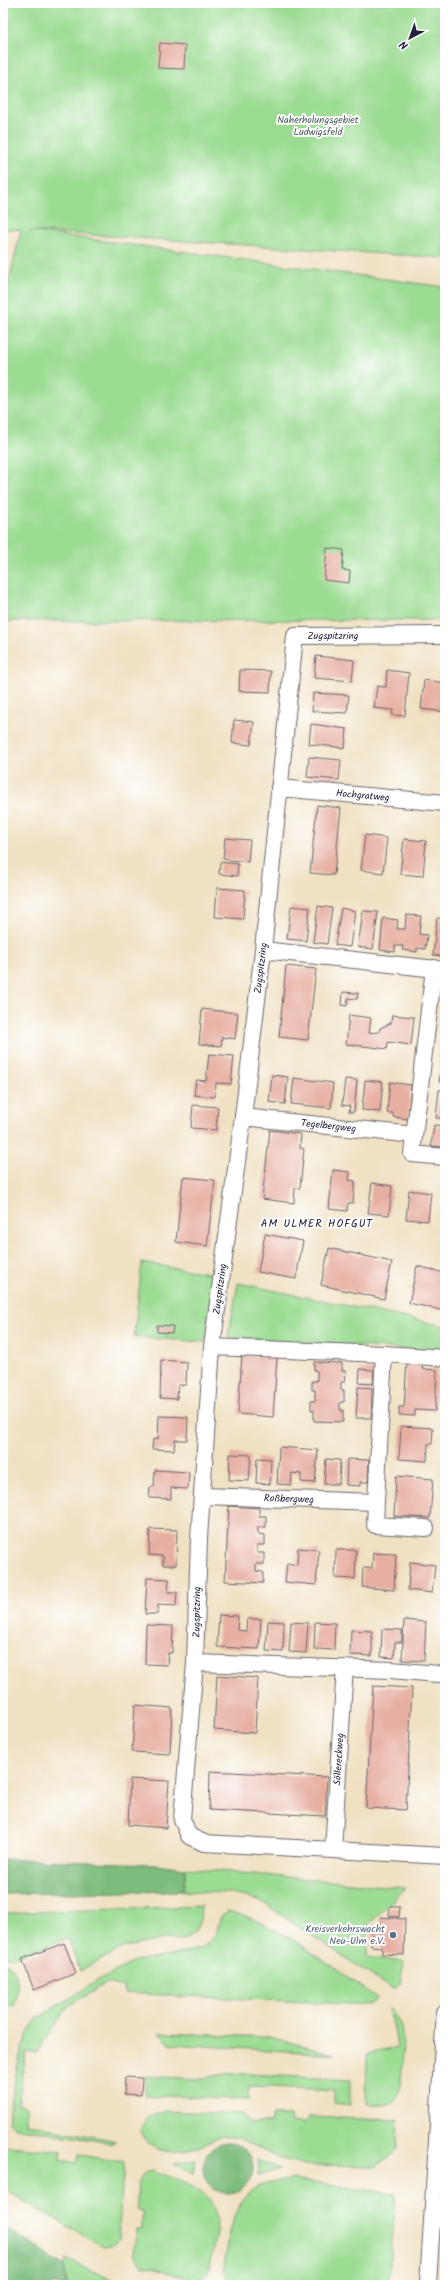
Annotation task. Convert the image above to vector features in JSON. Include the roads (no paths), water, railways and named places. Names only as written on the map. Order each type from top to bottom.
[{"type":"street","name":"Zugspitzring","points":[[445,635],[295,636],[263,950],[243,1117],[212,1347],[202,1496],[195,1663],[182,1819],[189,1836],[204,1843],[445,1856]]},
{"type":"street","name":"Hochgratweg","points":[[279,788],[445,803]]},
{"type":"street","points":[[263,950],[439,969],[412,1154],[445,1157]]},
{"type":"street","name":"Tegelbergweg","points":[[243,1117],[414,1135]]},
{"type":"street","points":[[212,1347],[445,1358]]},
{"type":"street","points":[[384,1354],[375,1525],[426,1528]]},
{"type":"street","name":"Roßbergweg","points":[[202,1496],[376,1502]]},
{"type":"street","points":[[195,1663],[345,1668],[438,1674]]},
{"type":"street","name":"Söllereckweg","points":[[333,1850],[345,1668]]},
{"type":"street","points":[[428,2285],[445,2012]]},
{"type":"place","name":"Kreisverkehrswacht Neu-Ulm e.V.","points":[[393,1935]]},
{"type":"district","name":"AM ULMER HOFGUT","points":[[317,1224]]},
{"type":"park label","name":"Naherholungsgebiet Ludwigsfeld","points":[[318,126]]}]
